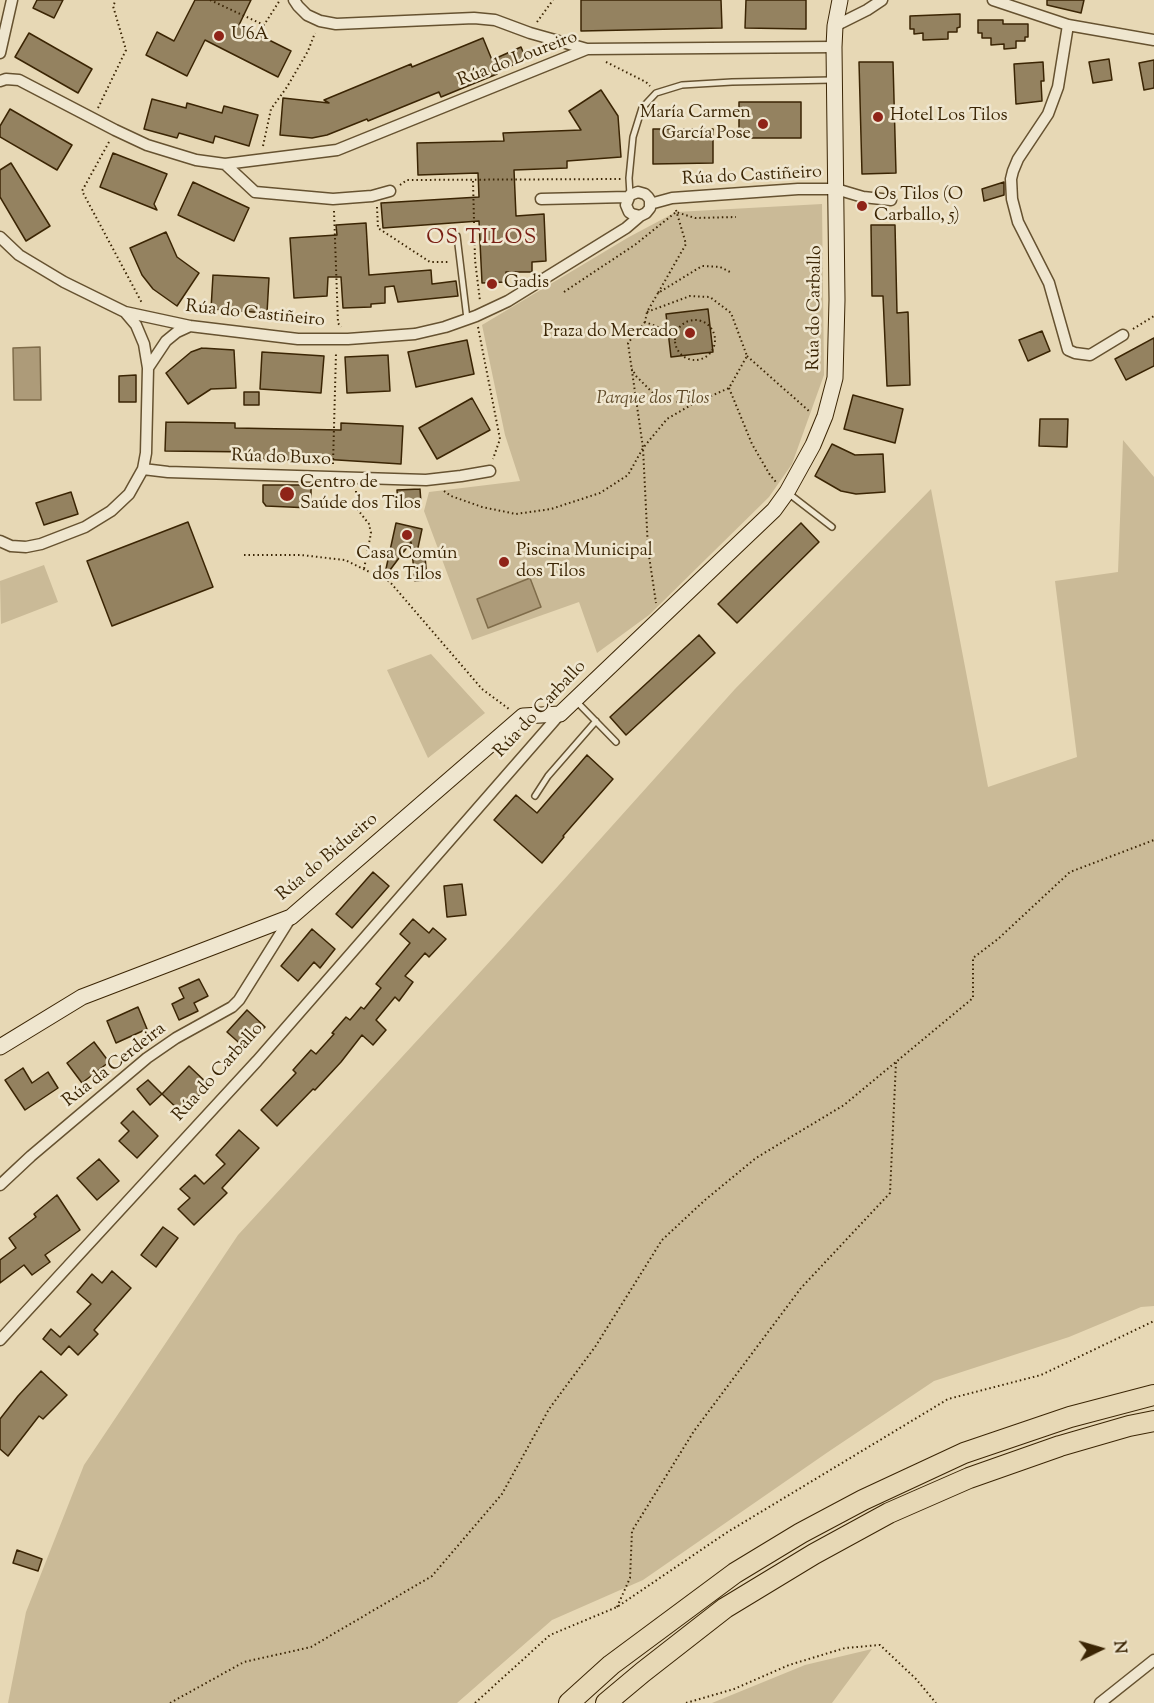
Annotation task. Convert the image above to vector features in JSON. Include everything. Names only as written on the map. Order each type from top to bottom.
[{"type":"highway","points":[[569,1703],[611,1665],[735,1573],[862,1500],[964,1453],[1070,1417],[1154,1395]]},
{"type":"highway","points":[[606,1703],[725,1608],[814,1554],[889,1514],[969,1478],[1020,1460],[1083,1439],[1154,1421]]},
{"type":"street","points":[[0,53],[12,0]]},
{"type":"street","points":[[294,0],[307,15],[320,21],[336,24],[474,18],[495,20],[530,33],[587,49]]},
{"type":"street","name":"Rúa do Carballo","points":[[0,1340],[257,1061],[560,714],[774,510],[787,492],[813,445],[835,378],[834,47],[840,0]]},
{"type":"street","points":[[835,26],[882,0]]},
{"type":"street","points":[[993,0],[1068,25],[1154,40]]},
{"type":"street","points":[[1068,25],[1058,87],[1048,114],[1018,159],[1013,171],[1012,199],[1018,222],[1049,283],[1068,350],[1090,355],[1123,335]]},
{"type":"street","name":"Rúa do Loureiro","points":[[0,81],[19,80],[147,145],[196,160],[225,164],[337,150],[587,49],[834,47]]},
{"type":"street","points":[[225,164],[255,192],[333,199],[372,196],[390,191]]},
{"type":"street","name":"Rúa do Castiñeiro","points":[[0,237],[19,255],[55,277],[125,312],[190,326],[298,339],[348,339],[415,334],[467,319],[508,301],[626,228],[648,211],[651,204],[672,198],[798,189],[836,189],[863,197],[891,200]]},
{"type":"street","points":[[640,216],[629,212],[626,205],[629,196],[634,192],[642,192],[651,204]]},
{"type":"street","points":[[541,199],[629,196]]},
{"type":"street","points":[[0,541],[11,546],[26,547],[41,544],[85,527],[111,511],[129,494],[143,469],[146,453],[148,368],[144,344],[136,326],[125,312]]},
{"type":"street","points":[[148,368],[166,341],[177,332],[190,326]]},
{"type":"street","name":"Rúa do Buxo","points":[[143,469],[168,472],[426,480],[490,471]]},
{"type":"street","name":"Rúa do Bidueiro","points":[[0,1047],[82,996],[291,917],[523,716],[560,714]]},
{"type":"street","name":"Rúa da Cerdeira","points":[[0,1185],[147,1058],[176,1038],[232,1007],[239,1000],[291,917]]},
{"type":"street","points":[[1100,1703],[1154,1660]]},
{"type":"lane","points":[[629,196],[633,137],[642,108],[656,93],[682,85],[834,80]]},
{"type":"lane","points":[[456,236],[467,319]]},
{"type":"lane","points":[[787,492],[832,527]]},
{"type":"lane","points":[[575,699],[616,742]]},
{"type":"lane","points":[[535,796],[548,776],[596,722]]},
{"type":"path","points":[[98,110],[126,51],[113,6],[116,0]]},
{"type":"path","points":[[210,0],[264,26],[280,0]]},
{"type":"path","points":[[530,33],[553,0]]},
{"type":"path","points":[[260,160],[271,109],[308,51],[320,21]]},
{"type":"path","points":[[602,60],[646,82],[656,93]]},
{"type":"path","points":[[109,142],[82,191],[142,303],[134,301]]},
{"type":"path","points":[[390,191],[407,180],[629,178]]},
{"type":"path","points":[[473,180],[475,260],[479,297]]},
{"type":"path","points":[[372,196],[378,208],[378,228],[430,262],[475,260]]},
{"type":"path","points":[[661,618],[654,598],[648,549],[643,448],[628,343],[645,322],[647,312],[686,244],[672,198]]},
{"type":"path","points":[[333,199],[338,323],[348,339],[336,349],[333,477]]},
{"type":"path","points":[[676,212],[695,218],[736,217]]},
{"type":"path","points":[[564,292],[636,244],[676,212]]},
{"type":"path","points":[[658,293],[702,266],[720,267],[730,272]]},
{"type":"path","points":[[647,312],[690,296],[710,297],[731,313],[747,356],[822,423]]},
{"type":"path","points":[[1123,335],[1154,316]]},
{"type":"path","points":[[702,321],[712,329],[716,338],[715,345],[707,357],[693,360],[684,357],[678,351],[676,335],[686,322],[702,321]]},
{"type":"path","points":[[645,322],[676,335]]},
{"type":"path","points":[[478,326],[500,439],[490,471]]},
{"type":"path","points":[[426,480],[451,496],[482,507],[516,514],[551,509],[600,493],[628,475],[643,448],[668,419],[693,404],[729,388],[747,356]]},
{"type":"path","points":[[632,369],[657,397],[693,404]]},
{"type":"path","points":[[729,388],[752,444],[770,476],[787,492]]},
{"type":"path","points":[[356,502],[371,532],[364,569]]},
{"type":"path","points":[[244,555],[301,555],[345,560],[390,582],[482,689],[510,711],[515,723]]},
{"type":"path","points":[[170,1703],[244,1662],[311,1647],[432,1576],[502,1494],[549,1409],[595,1347],[662,1240],[705,1200],[756,1158],[844,1105],[973,998],[973,958],[998,939],[1070,872],[1154,840]]},
{"type":"path","points":[[617,1607],[630,1578],[632,1532],[694,1431],[801,1288],[890,1193],[896,1062]]},
{"type":"path","points":[[475,1703],[550,1635],[617,1607],[726,1533],[948,1399],[1041,1375],[1154,1321]]},
{"type":"path","points":[[686,1703],[734,1689],[789,1665],[834,1651],[880,1645],[916,1679],[936,1703]]},
{"type":"green space","name":"Parque dos Tilos","points":[[822,204],[824,375],[792,464],[769,497],[649,615],[597,653],[579,602],[472,640],[424,511],[429,492],[520,481],[505,435],[482,325],[629,237],[676,212]]},
{"type":"green space","points":[[1123,440],[1154,477],[1154,1306],[1141,1307],[1069,1337],[934,1381],[643,1580],[552,1620],[457,1703],[8,1703],[26,1612],[84,1465],[238,1235],[506,944],[735,689],[931,489],[988,787],[1077,757],[1055,581],[1118,572]]},
{"type":"green space","points":[[44,565],[58,602],[1,624],[0,581]]},
{"type":"green space","points":[[431,654],[485,713],[428,758],[387,670]]},
{"type":"green space","points":[[872,1649],[832,1703],[712,1703],[805,1665]]},
{"type":"shaded area","points":[[40,347],[41,400],[14,400],[13,348]]},
{"type":"shaded area","points":[[530,578],[541,607],[488,628],[477,599]]},
{"type":"building","points":[[37,0],[63,0],[54,18],[33,8]]},
{"type":"building","name":"U6A","points":[[195,0],[251,0],[239,25],[291,51],[278,77],[205,40],[187,76],[146,55],[157,32],[174,41]]},
{"type":"building","points":[[581,0],[721,0],[722,28],[581,31]]},
{"type":"building","points":[[746,0],[806,0],[806,29],[745,28]]},
{"type":"building","points":[[1047,0],[1084,0],[1081,13],[1047,5]]},
{"type":"building","points":[[960,14],[960,27],[957,28],[957,32],[948,32],[948,39],[923,40],[923,33],[914,34],[914,29],[910,29],[910,16]]},
{"type":"building","points":[[978,20],[1003,20],[1003,24],[1028,24],[1028,37],[1025,37],[1025,41],[1016,41],[1016,48],[1004,49],[1004,44],[991,45],[991,38],[982,38],[982,33],[978,33]]},
{"type":"building","points":[[29,33],[92,69],[78,93],[15,57]]},
{"type":"building","points":[[483,38],[492,60],[521,47],[526,59],[497,74],[441,97],[439,92],[327,135],[312,138],[280,135],[283,98],[329,103],[324,100],[411,64],[412,67]]},
{"type":"building","points":[[1109,59],[1112,80],[1093,83],[1089,62]]},
{"type":"building","points":[[1154,60],[1154,88],[1144,90],[1139,63]]},
{"type":"building","name":"Hotel Los Tilos","points":[[859,62],[893,62],[896,173],[862,174]]},
{"type":"building","points":[[1043,62],[1042,101],[1016,104],[1014,64]]},
{"type":"building","points":[[601,90],[618,116],[621,157],[567,161],[567,168],[514,170],[516,216],[544,214],[546,261],[532,262],[532,272],[506,272],[506,282],[482,283],[479,221],[383,228],[381,203],[479,197],[478,173],[418,175],[417,143],[504,141],[503,133],[581,130],[569,111]]},
{"type":"building","points":[[152,99],[186,108],[187,103],[222,113],[224,106],[258,115],[249,146],[215,136],[213,143],[179,133],[177,138],[144,129]]},
{"type":"building","points":[[739,102],[801,102],[801,138],[739,138]]},
{"type":"building","points":[[10,109],[72,145],[57,170],[0,137],[0,126]]},
{"type":"building","points":[[653,129],[713,129],[713,163],[653,164]]},
{"type":"building","points":[[113,153],[167,174],[154,204],[157,210],[100,187]]},
{"type":"building","points":[[11,163],[50,226],[26,241],[0,197],[0,170]]},
{"type":"building","points":[[193,182],[249,208],[234,241],[178,215]]},
{"type":"building","points":[[1004,182],[1004,195],[984,201],[982,189]]},
{"type":"building","points":[[366,223],[369,275],[431,270],[432,284],[456,281],[458,296],[398,302],[394,286],[385,287],[385,303],[371,304],[371,307],[343,308],[341,277],[328,277],[327,296],[294,298],[290,238],[337,235],[336,225]]},
{"type":"building","points":[[871,225],[895,225],[897,313],[908,312],[910,385],[887,386],[883,296],[872,296]]},
{"type":"building","points":[[166,232],[177,257],[199,273],[177,306],[153,289],[142,275],[130,248]]},
{"type":"building","points":[[213,275],[269,278],[267,313],[211,309]]},
{"type":"building","name":"Praza do Mercado","points":[[708,309],[713,352],[671,357],[666,314]]},
{"type":"building","points":[[1042,331],[1050,351],[1028,361],[1019,340]]},
{"type":"building","points":[[1154,338],[1154,366],[1126,380],[1115,359]]},
{"type":"building","points":[[467,340],[474,374],[416,387],[408,352]]},
{"type":"building","points":[[202,348],[234,350],[236,388],[211,389],[188,404],[166,373],[191,352]]},
{"type":"building","points":[[262,352],[324,356],[321,393],[260,389]]},
{"type":"building","points":[[388,355],[390,391],[347,393],[345,357]]},
{"type":"building","points":[[136,375],[136,402],[119,402],[119,376]]},
{"type":"building","points":[[244,392],[259,392],[259,405],[244,405]]},
{"type":"building","points":[[853,395],[903,409],[895,443],[844,429]]},
{"type":"building","points":[[472,398],[490,430],[437,459],[419,428]]},
{"type":"building","points":[[1040,419],[1068,419],[1067,447],[1039,446]]},
{"type":"building","points":[[166,422],[235,423],[235,428],[341,430],[341,423],[403,426],[401,464],[322,459],[322,461],[253,459],[254,452],[165,451]]},
{"type":"building","points":[[832,444],[855,455],[883,454],[885,492],[856,494],[841,491],[815,476]]},
{"type":"building","name":"Centro de Saúde dos Tilos","points":[[263,485],[311,485],[311,508],[266,506],[263,502]]},
{"type":"building","points":[[420,489],[421,503],[398,503],[397,490]]},
{"type":"building","points":[[71,492],[78,514],[44,525],[36,503]]},
{"type":"building","points":[[188,522],[213,587],[112,626],[87,561]]},
{"type":"building","points":[[396,523],[422,529],[416,557],[425,556],[427,580],[415,581],[411,542],[384,578]]},
{"type":"building","points":[[801,523],[819,542],[737,623],[718,604]]},
{"type":"building","points":[[699,635],[715,653],[626,735],[610,717]]},
{"type":"building","points":[[587,755],[613,779],[542,863],[494,820],[516,795],[537,813]]},
{"type":"building","points":[[373,872],[389,886],[352,928],[336,914]]},
{"type":"building","points":[[462,884],[466,915],[447,917],[444,886]]},
{"type":"building","points":[[413,919],[429,933],[433,928],[446,939],[429,957],[425,953],[405,976],[413,982],[399,1001],[395,997],[376,1020],[386,1030],[373,1045],[362,1035],[315,1090],[313,1089],[277,1126],[261,1110],[296,1073],[293,1070],[311,1050],[316,1054],[346,1017],[350,1020],[361,1007],[364,1009],[381,988],[376,984],[410,943],[400,934]]},
{"type":"building","points":[[312,929],[335,949],[320,968],[314,962],[298,981],[281,966]]},
{"type":"building","points":[[199,979],[208,996],[194,1003],[198,1011],[179,1020],[172,1004],[184,998],[179,988]]},
{"type":"building","points":[[138,1007],[147,1029],[116,1043],[107,1021]]},
{"type":"building","points":[[247,1010],[265,1027],[245,1048],[227,1032]]},
{"type":"building","points":[[94,1042],[109,1062],[82,1083],[67,1063]]},
{"type":"building","points":[[189,1066],[209,1085],[182,1113],[162,1094]]},
{"type":"building","points":[[23,1068],[32,1083],[48,1072],[58,1088],[25,1110],[5,1080]]},
{"type":"building","points":[[148,1080],[162,1094],[150,1105],[137,1089]]},
{"type":"building","points":[[133,1111],[158,1136],[137,1158],[119,1141],[129,1131],[121,1123]]},
{"type":"building","points":[[239,1130],[259,1148],[222,1188],[227,1193],[194,1225],[178,1209],[190,1198],[180,1189],[195,1175],[204,1184],[225,1164],[216,1155]]},
{"type":"building","points":[[99,1159],[119,1181],[97,1200],[77,1178]]},
{"type":"building","points":[[57,1195],[80,1230],[45,1255],[50,1262],[32,1275],[24,1265],[0,1283],[0,1260],[16,1248],[9,1238],[36,1217],[34,1214]]},
{"type":"building","points":[[163,1227],[178,1238],[156,1267],[141,1255]]},
{"type":"building","points":[[112,1271],[131,1288],[94,1330],[98,1334],[78,1355],[69,1346],[61,1355],[43,1339],[51,1329],[60,1337],[91,1304],[77,1292],[92,1274],[102,1283]]},
{"type":"building","points":[[41,1371],[67,1395],[43,1419],[39,1416],[8,1456],[0,1449],[0,1419]]},
{"type":"building","points":[[17,1550],[42,1559],[38,1571],[13,1563]]},
{"type":"place","name":"U6A","points":[[219,36]]},
{"type":"place","name":"Hotel Los Tilos","points":[[878,117]]},
{"type":"place","name":"María Carmen García Pose","points":[[763,124]]},
{"type":"place","name":"Os Tilos (O Carballo, 5)","points":[[862,206]]},
{"type":"place","name":"Gadis","points":[[492,284]]},
{"type":"place","name":"Praza do Mercado","points":[[690,333]]},
{"type":"place","name":"Centro de Saúde dos Tilos","points":[[287,494]]},
{"type":"place","name":"Casa Común dos Tilos","points":[[407,535]]},
{"type":"place","name":"Piscina Municipal dos Tilos","points":[[504,562]]},
{"type":"district","name":"OS TILOS","points":[[482,239]]}]
